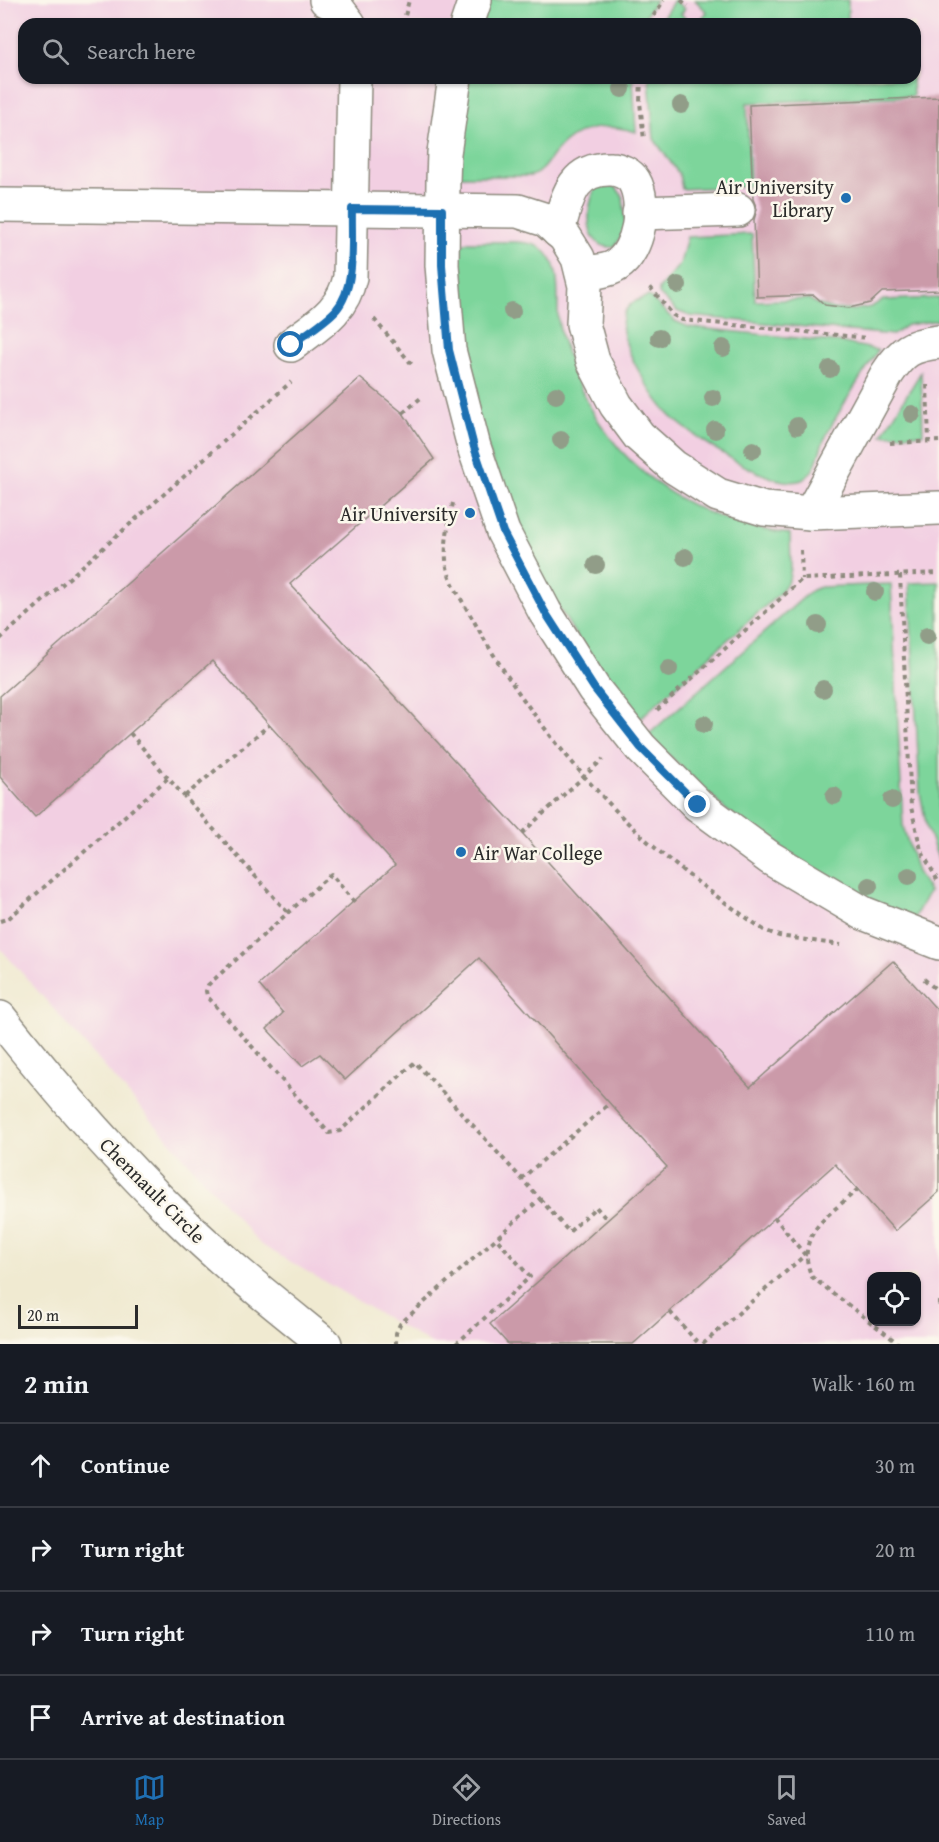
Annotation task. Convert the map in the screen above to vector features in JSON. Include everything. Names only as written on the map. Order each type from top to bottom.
[{"type":"street","points":[[326,0],[334,4],[344,18]]},
{"type":"street","points":[[469,18],[475,0]]},
{"type":"street","points":[[291,345],[336,310],[347,292],[350,277],[354,84]]},
{"type":"street","points":[[454,84],[444,153],[442,210],[442,265],[449,350],[474,447],[503,532],[545,612],[594,688],[641,748],[698,805],[770,858],[863,913],[939,943]]},
{"type":"street","points":[[558,231],[568,197],[578,178],[598,168],[619,169],[634,180],[640,200],[639,228],[631,250],[618,265],[602,271],[582,272]]},
{"type":"street","points":[[0,205],[518,211],[546,220],[565,237],[578,258],[585,286],[583,324],[593,361],[616,405],[639,436],[674,467],[718,495],[764,509],[811,513],[939,508]]},
{"type":"street","points":[[639,213],[738,210]]},
{"type":"street","points":[[811,513],[886,374],[899,356],[928,344]]},
{"type":"street","name":"Chennault Circle","points":[[0,1018],[46,1076],[112,1152],[176,1216],[259,1290],[325,1344]]},
{"type":"path","points":[[404,18],[409,0]]},
{"type":"path","points":[[652,18],[664,0]]},
{"type":"path","points":[[681,0],[688,6]]},
{"type":"path","points":[[641,84],[644,144]]},
{"type":"path","points":[[642,291],[656,280]]},
{"type":"path","points":[[650,287],[673,315],[693,322],[928,344],[926,369],[929,441]]},
{"type":"path","points":[[0,639],[295,378]]},
{"type":"path","points":[[522,833],[802,579],[939,573]]},
{"type":"path","points":[[900,575],[911,807],[921,850],[939,883]]},
{"type":"path","points":[[185,796],[269,725]]},
{"type":"path","points":[[130,732],[288,913]]},
{"type":"path","points":[[0,921],[9,918],[168,778]]},
{"type":"path","points":[[354,902],[331,874],[208,985],[207,996],[329,1133],[340,1131],[415,1062],[569,1232],[596,1207],[607,1220]]},
{"type":"path","points":[[521,1179],[610,1102]]},
{"type":"path","points":[[858,1189],[812,1232],[807,1243],[806,1255],[812,1276],[899,1344]]},
{"type":"path","points":[[396,1344],[396,1333],[400,1324],[540,1199]]},
{"type":"path","points":[[775,1218],[806,1255]]},
{"type":"path","points":[[456,1344],[530,1277],[496,1238]]},
{"type":"path","points":[[670,1312],[701,1344],[806,1255]]},
{"type":"path","points":[[939,1301],[939,1307]]},
{"type":"shaded area","name":"Air University","points":[[0,0],[939,0],[939,1344],[431,1344],[260,1244],[0,948]]},
{"type":"green space","points":[[488,0],[656,0],[644,18],[482,18]]},
{"type":"green space","points":[[674,0],[685,9],[681,14],[685,18],[663,18]]},
{"type":"green space","points":[[695,0],[848,0],[848,18],[702,18],[707,12]]},
{"type":"green space","points":[[466,84],[633,84],[636,132],[604,127],[584,131],[565,142],[543,168],[531,176],[456,176]]},
{"type":"green space","points":[[649,84],[912,84],[913,96],[747,103],[750,186],[682,189],[679,174],[654,139]]},
{"type":"green space","points":[[604,183],[616,187],[623,197],[626,228],[615,247],[604,246],[597,242],[589,225],[593,194],[596,186]]},
{"type":"green space","points":[[752,234],[755,301],[809,299],[834,309],[853,310],[871,307],[883,300],[939,298],[939,320],[907,325],[893,335],[690,316],[677,311],[659,294],[659,289],[680,264],[687,237]]},
{"type":"green space","points":[[468,242],[526,243],[541,248],[548,255],[558,284],[560,331],[574,373],[590,407],[610,437],[633,463],[659,485],[688,503],[719,517],[790,534],[789,580],[780,593],[636,722],[603,680],[523,549],[471,401],[453,252]]},
{"type":"green space","points":[[649,296],[675,321],[689,327],[844,343],[878,350],[834,421],[810,474],[802,480],[789,482],[754,471],[698,437],[665,410],[638,369],[630,353],[622,325],[628,307]]},
{"type":"green space","points":[[921,372],[923,434],[882,435]]},
{"type":"green space","points":[[939,582],[939,861],[927,828],[920,793],[909,583]]},
{"type":"green space","points":[[891,584],[903,826],[917,872],[929,891],[912,922],[845,892],[726,810],[648,735],[812,590],[821,587]]},
{"type":"building","name":"Air University Library","points":[[939,97],[939,290],[882,292],[870,303],[849,308],[825,305],[814,295],[757,297],[754,220],[757,209],[753,199],[749,105]]},
{"type":"building","name":"Air War College","points":[[360,378],[403,413],[434,459],[290,584],[522,833],[750,1087],[893,961],[939,1012],[939,1192],[895,1231],[835,1164],[633,1344],[508,1344],[490,1324],[667,1167],[479,958],[345,1080],[320,1054],[302,1066],[267,1029],[283,1013],[259,985],[395,865],[212,661],[35,817],[0,777],[0,696]]},
{"type":"place","name":"Air University Library","points":[[846,198]]},
{"type":"place","name":"Air University","points":[[470,513]]},
{"type":"place","name":"Air War College","points":[[461,852]]},
{"type":"route","points":[[291,345],[336,310],[347,292],[350,277],[352,209],[442,210],[442,265],[449,350],[474,447],[503,532],[545,612],[594,688],[641,748],[698,805]]}]
